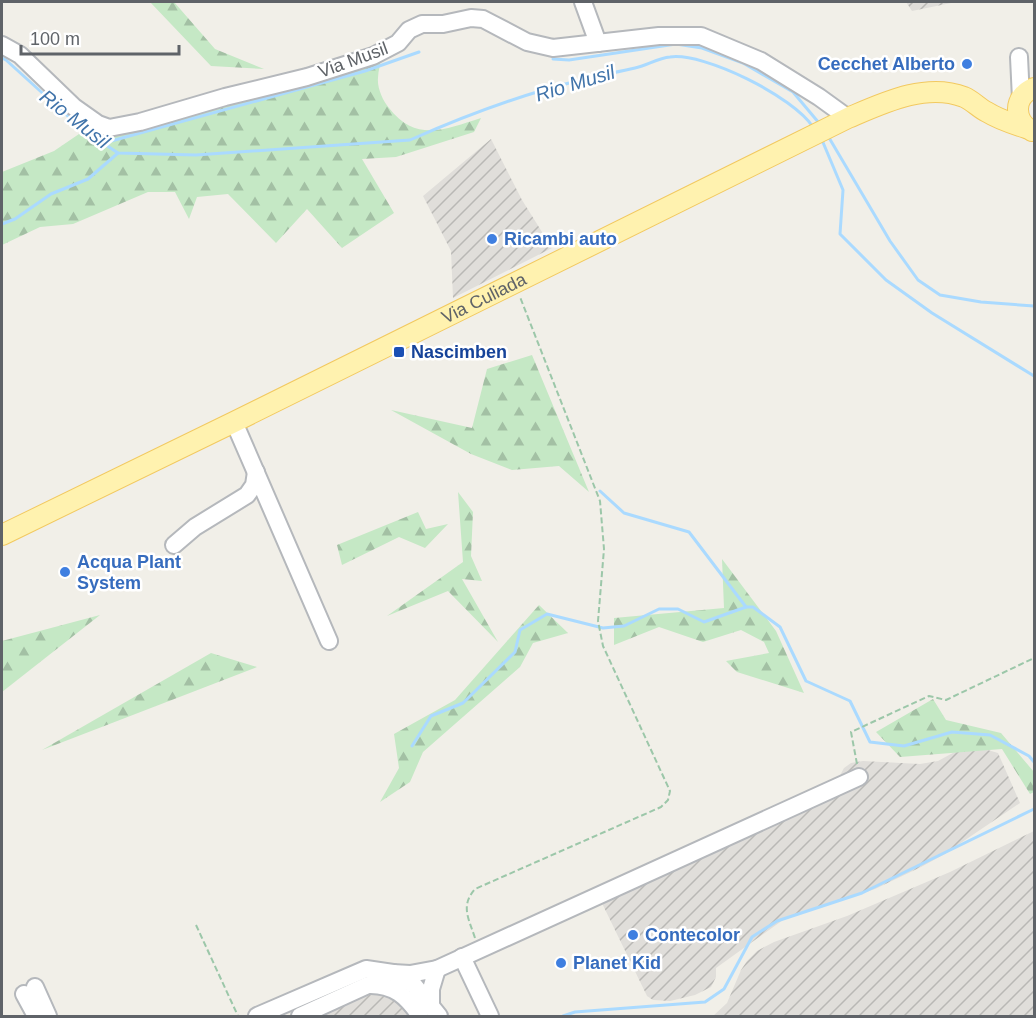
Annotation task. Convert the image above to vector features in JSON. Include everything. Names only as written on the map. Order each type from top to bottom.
[{"type":"main road","name":"Via Culiada","points":[[2,535],[815,134],[895,99],[917,94],[946,93],[965,97],[997,118],[1032,132]]},
{"type":"main road","name":"Via Culiada","points":[[973,102],[1006,107],[1024,97]]},
{"type":"main road","points":[[1024,97],[1019,117],[1032,132]]},
{"type":"street","points":[[584,2],[598,43]]},
{"type":"street","name":"Via Musil","points":[[2,45],[20,55],[74,107],[98,124],[109,128],[140,122],[225,97],[307,77],[373,56],[398,44],[409,30],[422,24],[443,24],[471,18],[483,20],[527,42],[553,48],[659,36],[701,36],[761,61],[819,97],[842,121]]},
{"type":"street","points":[[1024,97],[1019,57],[1035,82]]},
{"type":"street","points":[[234,422],[329,641]]},
{"type":"street","points":[[174,545],[195,527],[247,495],[254,485],[256,472]]},
{"type":"street","points":[[256,1017],[366,969],[410,974],[437,969],[859,777]]},
{"type":"street","points":[[462,957],[490,1017]]},
{"type":"street","points":[[430,1012],[430,989],[437,969]]},
{"type":"street","points":[[393,973],[414,985],[430,1012]]},
{"type":"street","points":[[300,1017],[368,986],[377,985],[402,993],[430,1012]]},
{"type":"street","points":[[36,1017],[30,990],[48,1017]]},
{"type":"street","points":[[309,993],[318,1008]]},
{"type":"path","points":[[478,950],[466,909],[467,898],[475,889],[660,807],[668,800],[670,790],[603,646],[598,621],[604,549],[600,501],[514,282]]},
{"type":"path","points":[[859,777],[851,732],[929,696],[946,700],[1035,658]]},
{"type":"path","points":[[196,925],[238,1017]]},
{"type":"shaded area","points":[[906,2],[956,2],[912,11]]},
{"type":"shaded area","points":[[491,139],[522,200],[552,248],[453,298],[451,251],[423,196]]},
{"type":"shaded area","points":[[962,748],[981,748],[998,753],[1020,803],[943,855],[921,867],[875,889],[783,920],[716,968],[716,977],[711,987],[695,995],[670,1001],[653,1000],[647,996],[599,897],[837,781],[844,768],[851,763],[863,761],[920,764],[938,761]]},
{"type":"shaded area","points":[[1034,831],[1034,1016],[713,1016],[727,1003],[741,970],[757,951],[774,942],[847,916],[950,872]]},
{"type":"shaded area","points":[[364,990],[395,998],[410,1016],[307,1016]]},
{"type":"green space","points":[[150,2],[174,2],[215,49],[264,69],[211,66]]},
{"type":"green space","points":[[381,56],[378,82],[381,94],[389,108],[399,119],[410,126],[432,130],[444,129],[481,118],[474,132],[396,157],[362,159],[394,213],[342,248],[307,209],[276,243],[228,194],[197,197],[189,219],[175,192],[148,192],[73,224],[40,227],[2,245],[2,172],[54,151],[79,134],[85,133],[106,138]]},
{"type":"green space","points":[[532,355],[589,492],[559,466],[512,470],[471,454],[391,410],[472,428],[487,369]]},
{"type":"green space","points":[[458,492],[473,512],[471,556],[482,581],[462,579],[498,642],[448,591],[387,616],[463,562]]},
{"type":"green space","points":[[418,512],[426,529],[448,524],[425,548],[399,537],[342,565],[337,545]]},
{"type":"green space","points":[[722,559],[776,631],[804,693],[737,672],[726,661],[769,653],[764,642],[741,630],[703,642],[659,627],[614,645],[614,618],[724,608]]},
{"type":"green space","points":[[539,605],[568,633],[533,643],[520,667],[423,752],[410,782],[380,802],[399,768],[394,734],[455,700]]},
{"type":"green space","points":[[100,615],[2,692],[2,641]]},
{"type":"green space","points":[[211,653],[257,667],[42,750]]},
{"type":"green space","points":[[933,699],[946,720],[1001,733],[1034,772],[1034,792],[1030,794],[1002,749],[900,757],[876,732]]},
{"type":"waterway","points":[[553,59],[569,60],[676,44],[702,48],[743,63],[793,92],[819,123]]},
{"type":"waterway","points":[[104,143],[365,71],[419,52]]},
{"type":"waterway","name":"Rio Musil","points":[[2,58],[82,129],[118,153],[196,155],[410,140],[511,100],[670,57],[685,57],[704,62],[747,79],[787,103],[803,115],[813,127]]},
{"type":"waterway","points":[[828,136],[890,241],[918,280],[940,295],[981,302],[1034,306]]},
{"type":"waterway","name":"Rio Musil","points":[[822,140],[843,190],[840,234],[886,280],[932,313],[1034,376]]},
{"type":"waterway","points":[[2,224],[15,219],[51,194],[88,179],[118,153]]},
{"type":"waterway","points":[[600,491],[624,513],[689,532],[746,607]]},
{"type":"waterway","points":[[412,746],[431,716],[463,703],[515,652],[520,630],[547,614],[603,628],[624,626],[659,609],[678,609],[704,622],[746,607],[753,607],[780,627],[806,681],[850,701],[870,742],[904,746],[952,732],[990,735],[1029,756],[1034,762]]},
{"type":"waterway","points":[[563,1016],[575,1012],[705,1002],[724,989],[752,937],[777,921],[862,893],[1034,809]]},
{"type":"place","name":"Cecchet Alberto","points":[[967,64]]},
{"type":"place","name":"Ricambi auto","points":[[492,239]]},
{"type":"place","name":"Nascimben","points":[[399,352]]},
{"type":"place","name":"Acqua Plant System","points":[[65,572]]},
{"type":"place","name":"Contecolor","points":[[633,935]]},
{"type":"place","name":"Planet Kid","points":[[561,963]]}]
